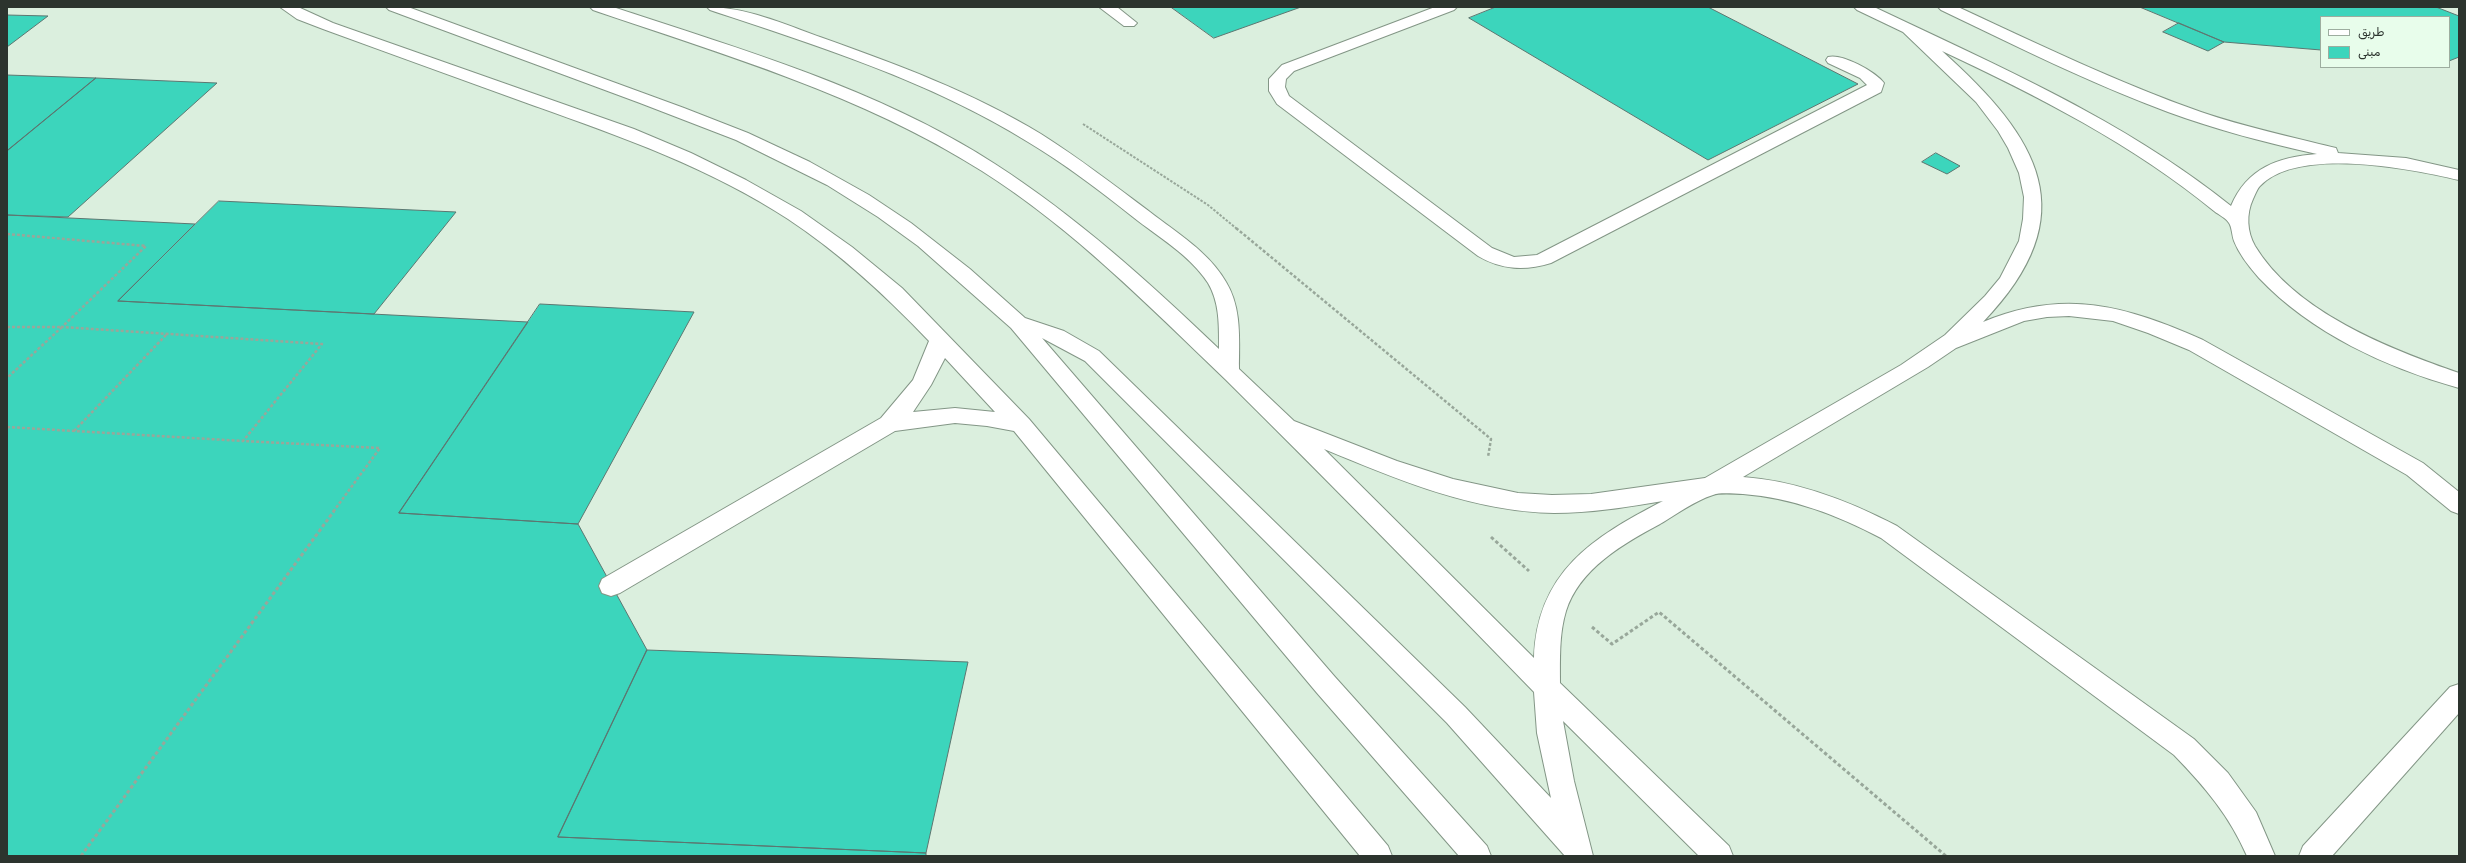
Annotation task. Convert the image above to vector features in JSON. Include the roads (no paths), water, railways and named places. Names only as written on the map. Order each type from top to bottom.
[{"type":"street","points":[[288,7],[302,16],[328,26],[628,133],[685,157],[740,184],[794,215],[845,251],[895,293],[1021,425],[1378,856]]},
{"type":"street","points":[[394,7],[693,116],[751,140],[808,167],[863,199],[916,235],[968,276],[1018,323],[1336,697],[1477,856]]},
{"type":"street","points":[[598,7],[822,83],[878,107],[940,139],[988,167],[1041,203],[1093,244],[1229,371],[1467,605],[1545,686],[1719,856]]},
{"type":"street","points":[[715,7],[808,37],[916,79],[976,107],[1074,164],[1190,253],[1218,283],[1225,299],[1227,315],[1229,371]]},
{"type":"street","points":[[1107,7],[1129,23]]},
{"type":"street","points":[[1449,7],[1288,68],[1278,75],[1275,84],[1277,92],[1283,100],[1486,252],[1507,262],[1533,262],[1544,259],[1872,91],[1875,88],[1876,84],[1866,75],[1834,60]]},
{"type":"street","points":[[1862,7],[2097,122],[2127,139],[2185,177],[2237,220],[2247,248],[2271,278],[2308,309],[2356,339],[2413,366],[2459,381]]},
{"type":"street","points":[[1946,7],[2108,82],[2154,101],[2253,133],[2361,158],[2403,162],[2455,172]]},
{"type":"street","points":[[1907,28],[1965,81],[2004,126],[2018,150],[2028,175],[2033,201],[2031,227],[2025,252],[2013,276],[1995,300],[1946,345]]},
{"type":"street","points":[[2237,220],[2244,192],[2268,171],[2308,160],[2361,158]]},
{"type":"street","points":[[1580,853],[1558,777],[1549,732],[1545,686],[1550,623],[1559,598],[1579,567],[1606,543],[1709,486],[1946,345],[2025,314],[2054,310],[2088,311],[2139,322],[2160,329],[2196,345],[2372,445],[2414,470],[2459,505]]},
{"type":"street","points":[[1018,323],[1072,342],[1092,356],[1456,715],[1580,853]]},
{"type":"street","points":[[611,586],[889,424],[909,403],[924,382],[935,361],[940,340]]},
{"type":"street","points":[[889,424],[923,416],[957,414],[991,417],[1021,425]]},
{"type":"street","points":[[1285,426],[1418,478],[1481,495],[1544,503],[1587,503],[1709,486],[1744,485],[1780,488],[1825,501],[1854,513],[1889,532],[2184,747],[2218,782],[2246,821],[2261,856]]},
{"type":"street","points":[[2313,856],[2459,695]]}]
